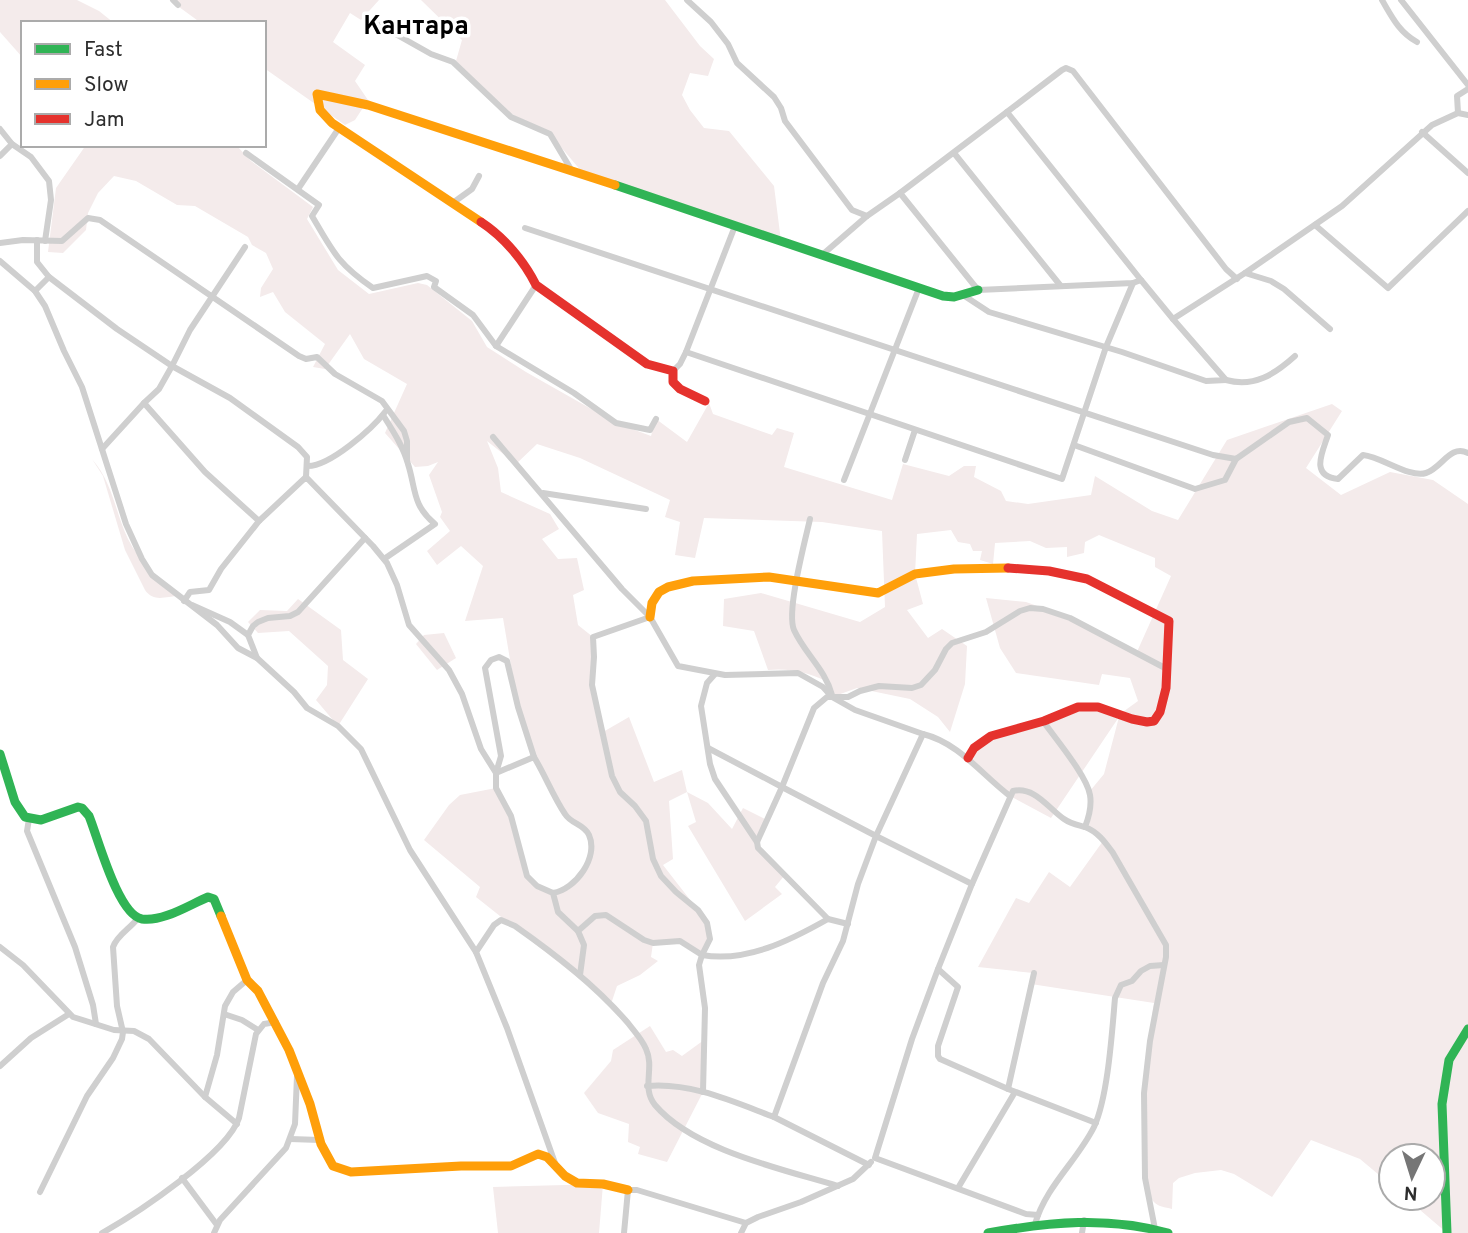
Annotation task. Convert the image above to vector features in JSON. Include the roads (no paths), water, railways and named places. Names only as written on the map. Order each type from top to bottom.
[{"type":"street","points":[[687,0],[728,44],[737,63],[774,97],[785,121],[852,209],[867,216]]},
{"type":"street","points":[[1382,0],[1395,24],[1406,36],[1417,42]]},
{"type":"street","points":[[1401,0],[1468,87],[1457,96],[1458,113]]},
{"type":"street","points":[[368,18],[431,54],[453,62],[511,117],[550,134],[572,171]]},
{"type":"street","points":[[822,255],[867,216],[1066,68],[1073,71],[1226,269],[1237,279]]},
{"type":"street","points":[[673,370],[647,364],[536,285],[526,265],[489,226],[339,128],[320,110],[317,94],[368,105],[943,296],[963,295],[978,290],[1133,283],[1141,280]]},
{"type":"street","points":[[1007,112],[1141,280],[1226,380]]},
{"type":"street","points":[[1173,319],[1245,274],[1342,206],[1422,132],[1442,119],[1458,113],[1468,115]]},
{"type":"street","points":[[298,189],[339,128]]},
{"type":"street","points":[[0,130],[12,144],[31,157],[49,181],[51,200],[37,262],[50,276],[117,329],[172,366],[230,398],[298,447],[307,457],[306,477],[259,521],[221,569],[209,590],[190,592],[184,601]]},
{"type":"street","points":[[1422,132],[1468,173]]},
{"type":"street","points":[[0,156],[12,144]]},
{"type":"street","points":[[246,153],[319,205],[312,216],[334,256],[373,288],[427,276],[436,281],[434,287],[473,315],[496,346],[574,393],[616,423],[650,430],[656,419]]},
{"type":"street","points":[[954,153],[1060,285]]},
{"type":"street","points":[[454,202],[472,190],[479,176]]},
{"type":"street","points":[[900,193],[978,290]]},
{"type":"street","points":[[1315,225],[1388,288],[1468,211]]},
{"type":"street","points":[[0,243],[62,241],[84,220],[95,218],[299,356],[306,359],[320,358],[335,374],[383,401],[404,431],[412,489],[426,517],[435,524],[384,559]]},
{"type":"street","points":[[705,401],[673,383],[673,370],[680,364],[686,352],[735,226]]},
{"type":"street","points":[[525,228],[1184,446],[1236,459]]},
{"type":"street","points":[[102,449],[159,389],[190,330],[245,247]]},
{"type":"street","points":[[0,261],[34,291],[45,306],[82,387],[126,524],[152,575],[216,625],[239,648],[257,657],[307,708],[338,726],[361,749],[410,850],[476,952],[507,1028],[555,1163],[565,1176],[577,1183],[637,1190],[747,1223]]},
{"type":"street","points":[[1245,274],[1271,281],[1284,289],[1330,328]]},
{"type":"street","points":[[34,291],[50,276]]},
{"type":"street","points":[[686,352],[1062,479],[1107,348],[1133,283]]},
{"type":"street","points":[[496,346],[536,285]]},
{"type":"street","points":[[844,480],[919,288]]},
{"type":"street","points":[[963,295],[989,312],[1206,381],[1226,380],[1241,383],[1264,378],[1295,356]]},
{"type":"street","points":[[308,466],[319,465],[369,429],[383,415],[386,408],[383,401]]},
{"type":"street","points":[[145,403],[205,472],[259,521]]},
{"type":"street","points":[[383,415],[407,459]]},
{"type":"street","points":[[1074,445],[1195,489],[1225,480],[1236,459],[1289,422],[1307,418],[1328,435],[1319,465],[1329,478],[1338,479],[1363,455],[1421,473],[1433,470],[1454,452],[1460,450],[1468,453]]},
{"type":"street","points":[[905,460],[915,430]]},
{"type":"street","points":[[493,437],[622,589],[650,617],[678,666],[738,676],[798,673],[855,710],[943,741],[968,758],[992,783],[1010,796]]},
{"type":"street","points":[[306,477],[384,559],[397,585],[409,625],[449,670],[462,694],[481,749],[496,773]]},
{"type":"street","points":[[543,494],[646,509]]},
{"type":"street","points":[[810,519],[797,581],[792,625],[828,680],[832,697]]},
{"type":"street","points":[[248,635],[253,625],[258,622],[298,612],[365,538]]},
{"type":"street","points":[[650,617],[652,603],[659,592],[675,585],[704,580],[769,577],[878,593],[894,588],[915,574],[958,568],[987,568],[1077,576],[1169,621],[1164,704],[1158,717],[1150,723],[1090,706],[1070,709],[1043,722],[1010,729],[982,740],[968,758]]},
{"type":"street","points":[[191,606],[195,605],[212,613],[248,635],[257,657]]},
{"type":"street","points":[[757,842],[814,708],[822,700],[848,697],[879,686],[912,688],[921,685],[935,670],[952,643],[986,632],[1020,611],[1030,608],[1070,618],[1165,668]]},
{"type":"street","points":[[650,617],[593,637],[592,685],[616,786],[646,821],[653,859],[661,876],[698,910],[707,923],[710,939],[699,965],[705,1008],[704,1091]]},
{"type":"street","points":[[495,658],[507,661],[517,707],[534,757],[567,817],[584,828],[590,840],[591,855],[586,866],[571,884],[558,893],[537,886],[527,876],[511,816],[496,789],[496,773],[501,756],[485,675],[487,664],[495,658]]},
{"type":"street","points":[[715,674],[707,683],[701,706],[715,779],[764,856],[828,919],[848,923]]},
{"type":"street","points":[[1043,722],[1075,766],[1090,793],[1091,811],[1085,827]]},
{"type":"street","points":[[774,1117],[823,983],[843,941],[858,884],[876,836],[923,734]]},
{"type":"street","points":[[708,748],[972,884]]},
{"type":"street","points":[[0,754],[18,808],[29,818],[46,819],[71,808],[82,808],[89,816],[127,909],[138,918],[147,919],[190,906],[208,897],[214,899],[247,980],[258,991],[289,1049],[310,1104],[325,1156],[333,1166],[351,1172],[511,1166],[538,1154],[555,1163]]},
{"type":"street","points":[[496,773],[534,757]]},
{"type":"street","points":[[741,1233],[747,1223],[853,1179],[875,1158],[912,1039],[938,969],[1013,791],[1024,791],[1039,798],[1062,818],[1098,835],[1113,853],[1134,893],[1161,934],[1167,951],[1143,1093],[1145,1178],[1155,1229]]},
{"type":"street","points":[[29,818],[27,831],[75,947],[93,1005],[96,1024]]},
{"type":"street","points":[[553,893],[558,912],[578,931],[584,945],[580,975]]},
{"type":"street","points":[[578,931],[595,916],[606,915],[653,943],[680,941],[702,954],[723,957],[756,952],[803,933],[828,919]]},
{"type":"street","points":[[40,1192],[93,1084],[113,1058],[122,1039],[113,947],[115,941],[130,929],[138,918]]},
{"type":"street","points":[[476,952],[497,921],[505,920],[596,988],[644,1044],[649,1064],[647,1086],[650,1098],[661,1111],[684,1129],[714,1146],[838,1186]]},
{"type":"street","points":[[0,947],[16,959],[72,1017],[114,1030],[122,1029],[140,1034],[149,1039],[205,1097],[237,1124]]},
{"type":"street","points":[[1037,1220],[1054,1185],[1096,1123],[1105,1081],[1115,998],[1121,985],[1132,981],[1150,966],[1164,965]]},
{"type":"street","points":[[938,969],[958,987],[938,1046],[938,1056],[944,1063],[1096,1123]]},
{"type":"street","points":[[958,1188],[1012,1091],[1034,973]]},
{"type":"street","points":[[205,1097],[230,996],[247,980]]},
{"type":"street","points":[[0,1066],[31,1038],[69,1014]]},
{"type":"street","points":[[224,1014],[258,1030]]},
{"type":"street","points":[[102,1233],[182,1178],[223,1143],[237,1124],[258,1030],[264,1024],[276,1022]]},
{"type":"street","points":[[1447,1233],[1443,1094],[1449,1060],[1468,1028]]},
{"type":"street","points":[[182,1178],[215,1229],[277,1160],[290,1139],[295,1124],[297,1074]]},
{"type":"street","points":[[647,1086],[672,1086],[704,1091],[774,1117],[869,1165]]},
{"type":"street","points":[[290,1139],[320,1140]]},
{"type":"street","points":[[875,1158],[1037,1220]]},
{"type":"street","points":[[624,1233],[628,1190]]},
{"type":"street","points":[[988,1233],[1037,1220],[1098,1220],[1168,1233]]},
{"type":"street","points":[[1082,1233],[1084,1220]]},
{"type":"district","name":"Кантара","points":[[416,27]]}]
